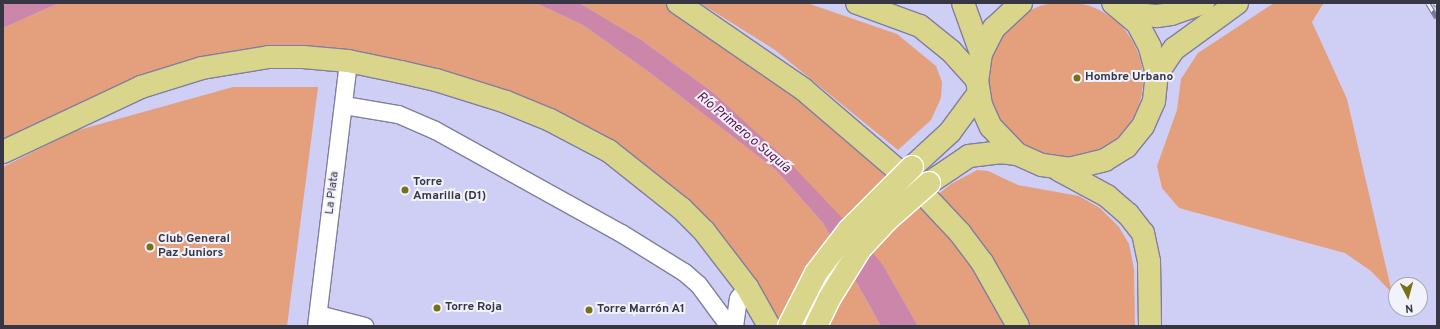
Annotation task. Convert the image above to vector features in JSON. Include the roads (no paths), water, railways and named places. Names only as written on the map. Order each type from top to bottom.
[{"type":"main road","points":[[678,3],[803,89],[914,184],[960,233],[982,262],[1018,326]]},
{"type":"main road","points":[[857,3],[920,26],[951,51],[978,87],[991,128],[1017,154]]},
{"type":"main road","points":[[963,3],[981,53]]},
{"type":"main road","points":[[789,326],[816,274],[849,230],[912,167],[950,132],[978,87],[981,53],[994,28],[1021,3]]},
{"type":"main road","points":[[1120,8],[1164,15],[1237,3]]},
{"type":"main road","points":[[816,326],[829,299],[860,249],[888,220],[929,183],[968,156],[1000,152],[1017,154],[1042,166],[1056,168],[1093,165],[1116,154],[1134,140],[1154,101],[1157,74],[1155,60],[1145,34],[1120,8]]},
{"type":"main road","points":[[1157,74],[1205,9]]},
{"type":"main road","points":[[3,152],[141,87],[170,76],[202,68],[269,57],[348,61],[436,80],[506,102],[581,136],[614,155],[682,209],[728,259],[747,287],[769,326]]},
{"type":"main road","points":[[1056,168],[1107,196],[1128,214],[1143,234],[1149,262],[1150,326]]},
{"type":"street","name":"La Plata","points":[[317,320],[344,105],[348,61]]},
{"type":"street","points":[[344,105],[386,111],[436,130],[621,233],[693,280],[708,296],[729,326]]},
{"type":"street","points":[[734,326],[738,298],[747,287]]},
{"type":"street","points":[[317,320],[364,326]]},
{"type":"water","points":[[8,3],[59,3],[3,28],[3,5]]},
{"type":"water","name":"Río Primero o Suquía","points":[[536,3],[579,3],[640,39],[711,91],[789,162],[846,222],[883,265],[918,326],[881,326],[823,223],[776,170],[649,72],[583,25]]},
{"type":"railway","points":[[1428,3],[1437,18]]},
{"type":"place","name":"Hombre Urbano","points":[[1077,78]]},
{"type":"place","name":"Torre Amarilla (D1)","points":[[405,190]]},
{"type":"place","name":"Club General Paz Juniors","points":[[150,247]]},
{"type":"place","name":"Torre Roja","points":[[437,308]]},
{"type":"place","name":"Torre Marrón A1","points":[[589,310]]}]
